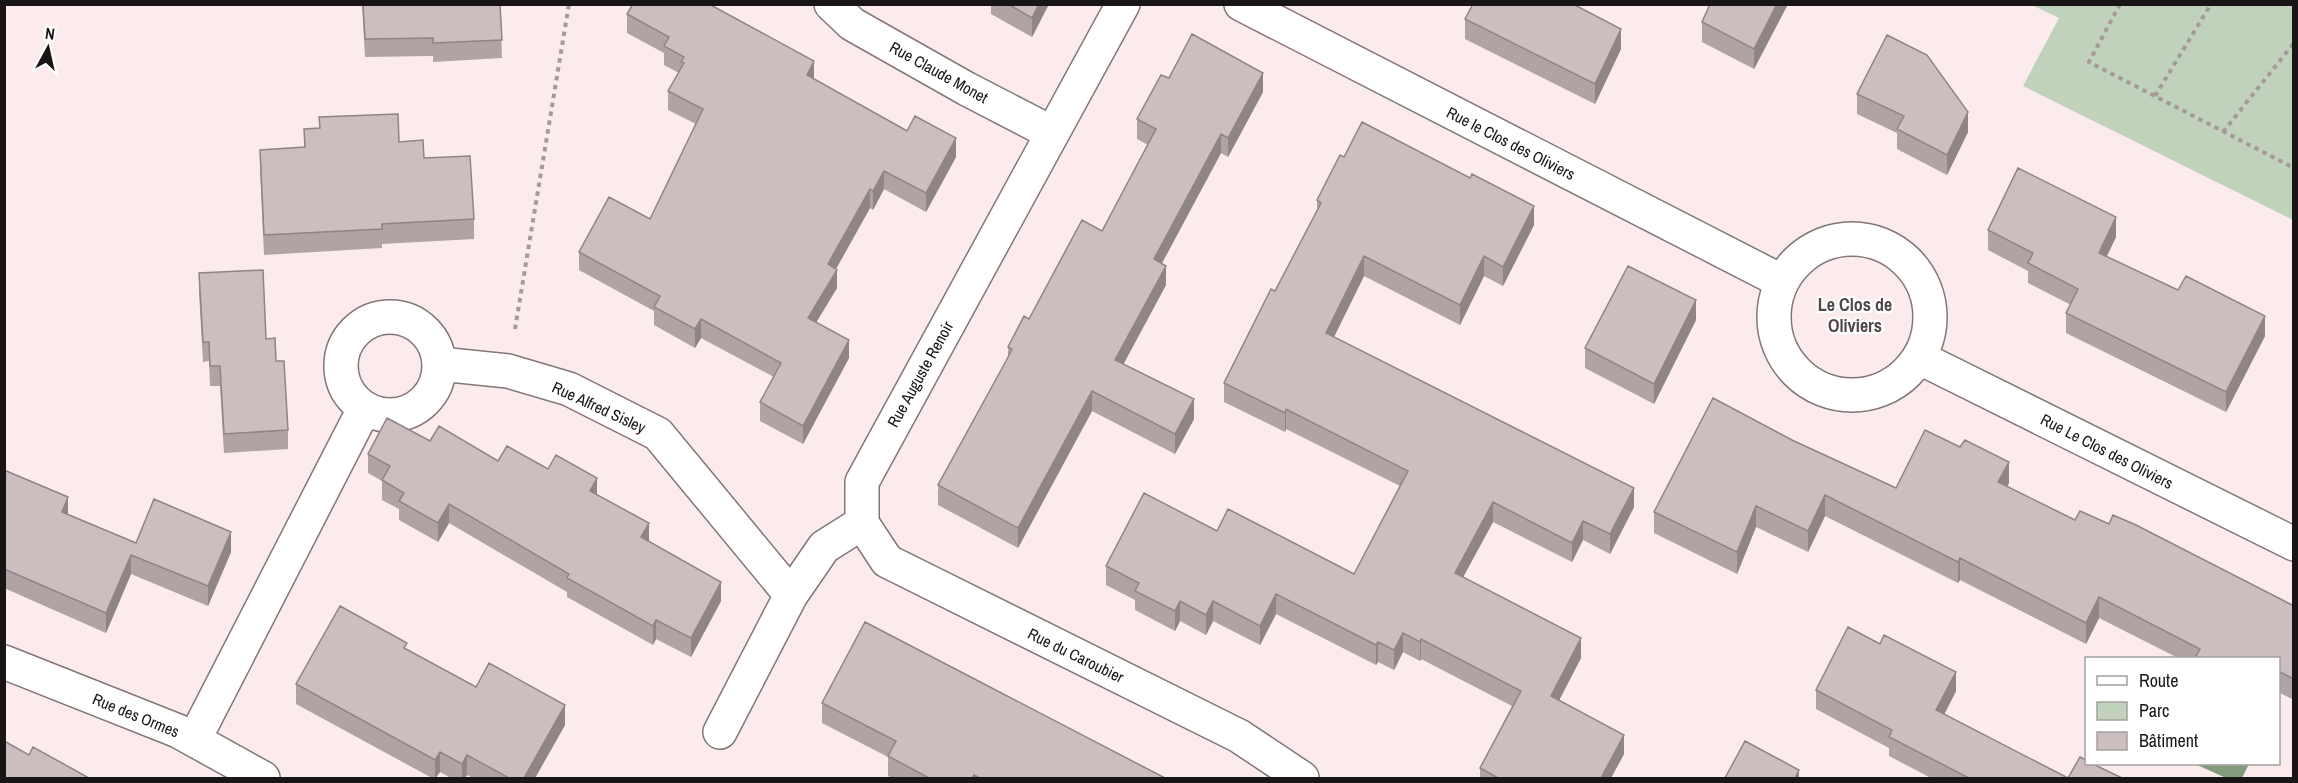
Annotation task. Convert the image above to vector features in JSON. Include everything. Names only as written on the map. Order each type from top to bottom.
[{"type":"street","name":"Rue Claude Monet","points":[[831,4],[852,24],[967,89],[1052,133]]},
{"type":"street","name":"Rue Auguste Renoir","points":[[862,523],[861,482],[1123,4]]},
{"type":"street","name":"Rue le Clos des Oliviers","points":[[1241,4],[1781,281]]},
{"type":"street","points":[[1841,238],[1866,239],[1890,247],[1910,263],[1925,284],[1931,309],[1929,334],[1920,358],[1902,378],[1879,391],[1853,396],[1826,391],[1803,379],[1785,359],[1775,334],[1773,307],[1781,281],[1796,261],[1816,246],[1841,238]]},
{"type":"street","points":[[397,317],[413,322],[427,333],[436,347],[440,364],[438,379],[432,393],[422,405],[409,412],[393,416],[364,409],[351,398],[343,383],[339,366],[342,349],[351,334],[364,324],[380,318],[397,317]]},
{"type":"street","name":"Rue Le Clos des Oliviers","points":[[1920,358],[2294,544]]},
{"type":"street","name":"Rue Alfred Sisley","points":[[440,364],[508,371],[569,389],[658,435],[791,596]]},
{"type":"street","points":[[194,740],[364,409]]},
{"type":"street","points":[[720,732],[791,596],[824,547],[862,523]]},
{"type":"street","name":"Rue du Caroubier","points":[[862,523],[887,561],[1239,736],[1302,778]]},
{"type":"street","name":"Rue des Ormes","points":[[4,662],[178,731],[263,778]]},
{"type":"path","points":[[508,371],[568,4]]},
{"type":"path","points":[[2120,4],[2089,62],[2294,168]]},
{"type":"path","points":[[2155,96],[2211,4]]},
{"type":"path","points":[[2223,132],[2294,43]]},
{"type":"green space","points":[[2032,5],[2293,5],[2293,220],[2023,86],[2059,18]]},
{"type":"shaded area","points":[[2197,765],[2248,765],[2242,778],[2226,778]]},
{"type":"building","points":[[363,4],[500,4],[502,40],[433,43],[433,38],[365,39]]},
{"type":"building","points":[[633,4],[709,4],[814,61],[807,75],[907,131],[915,116],[956,138],[926,193],[884,171],[873,191],[870,189],[828,264],[837,270],[808,318],[849,340],[803,426],[760,402],[781,363],[701,319],[695,329],[654,307],[660,296],[579,252],[609,197],[650,219],[703,109],[668,91],[684,63],[681,62],[684,57],[664,46],[669,37],[627,14]]},
{"type":"building","points":[[1008,4],[1039,4],[1032,18]]},
{"type":"building","points":[[1473,4],[1573,4],[1621,29],[1595,84],[1465,19]]},
{"type":"building","points":[[1710,4],[1777,4],[1754,49],[1702,22]]},
{"type":"building","points":[[1192,34],[1263,73],[1228,138],[1221,134],[1154,259],[1166,266],[1115,360],[1194,399],[1175,434],[1092,391],[1018,528],[938,485],[1006,361],[1012,349],[1008,347],[1024,316],[1029,319],[1082,220],[1102,231],[1156,129],[1137,119],[1161,75],[1169,78]]},
{"type":"building","points":[[1887,35],[1927,55],[1968,112],[1947,155],[1897,129],[1904,116],[1857,94]]},
{"type":"building","points":[[398,114],[399,142],[423,140],[424,158],[470,156],[474,219],[382,224],[382,229],[264,235],[260,150],[305,147],[304,129],[320,128],[319,117]]},
{"type":"building","points":[[1362,122],[1470,178],[1472,174],[1534,206],[1503,267],[1484,256],[1460,305],[1364,256],[1326,333],[1634,488],[1610,534],[1583,521],[1572,543],[1493,502],[1455,573],[1581,638],[1551,696],[1624,735],[1601,778],[1498,778],[1480,768],[1521,691],[1421,639],[1420,642],[1403,633],[1394,650],[1378,642],[1376,645],[1276,594],[1260,626],[1213,601],[1206,615],[1180,601],[1175,611],[1135,591],[1139,583],[1106,566],[1144,493],[1217,531],[1228,509],[1354,574],[1408,471],[1286,409],[1285,413],[1224,383],[1271,289],[1275,291],[1321,203],[1317,200],[1340,155],[1344,157]]},
{"type":"building","points":[[2018,168],[2116,217],[2099,253],[2178,290],[2186,276],[2265,316],[2226,392],[2066,313],[2078,289],[2028,263],[2033,253],[1988,230]]},
{"type":"building","points":[[1628,266],[1696,300],[1654,384],[1585,348]]},
{"type":"building","points":[[263,270],[266,339],[275,338],[276,361],[284,361],[288,430],[224,434],[220,366],[210,366],[209,342],[203,342],[199,273]]},
{"type":"building","points":[[1713,398],[1792,440],[1896,488],[1925,430],[1960,447],[1965,440],[2009,462],[1998,482],[2075,520],[2080,511],[2109,524],[2113,515],[2294,606],[2294,679],[2280,672],[2280,657],[2196,657],[2200,649],[2099,597],[2086,623],[1960,558],[1958,562],[1825,495],[1808,531],[1756,506],[1737,552],[1654,512]]},
{"type":"building","points":[[387,418],[430,441],[439,426],[498,461],[507,446],[548,469],[556,455],[597,478],[590,491],[649,523],[641,537],[721,582],[691,638],[656,620],[653,626],[567,578],[569,574],[449,504],[438,523],[399,501],[404,493],[382,480],[390,466],[368,454]]},
{"type":"building","points":[[4,470],[68,497],[62,512],[136,543],[154,499],[231,532],[208,586],[131,555],[106,613],[4,569]]},
{"type":"building","points":[[340,606],[407,643],[404,648],[476,687],[489,663],[565,705],[524,778],[509,778],[467,755],[462,764],[440,752],[435,760],[296,684]]},
{"type":"building","points":[[865,622],[1165,778],[980,778],[974,775],[972,778],[929,778],[888,756],[896,741],[822,703]]},
{"type":"building","points":[[1848,627],[1880,644],[1884,635],[1956,672],[1936,710],[2068,778],[1969,778],[1889,737],[1892,730],[1816,690]]},
{"type":"building","points":[[4,741],[29,755],[33,747],[89,778],[4,778]]},
{"type":"building","points":[[1745,741],[1799,770],[1795,778],[1725,778]]},
{"type":"building","points":[[2080,757],[2085,760],[2085,765],[2095,765],[2122,778],[2068,778]]},
{"type":"district","name":"Le Clos de Oliviers","points":[[1855,315]]}]
